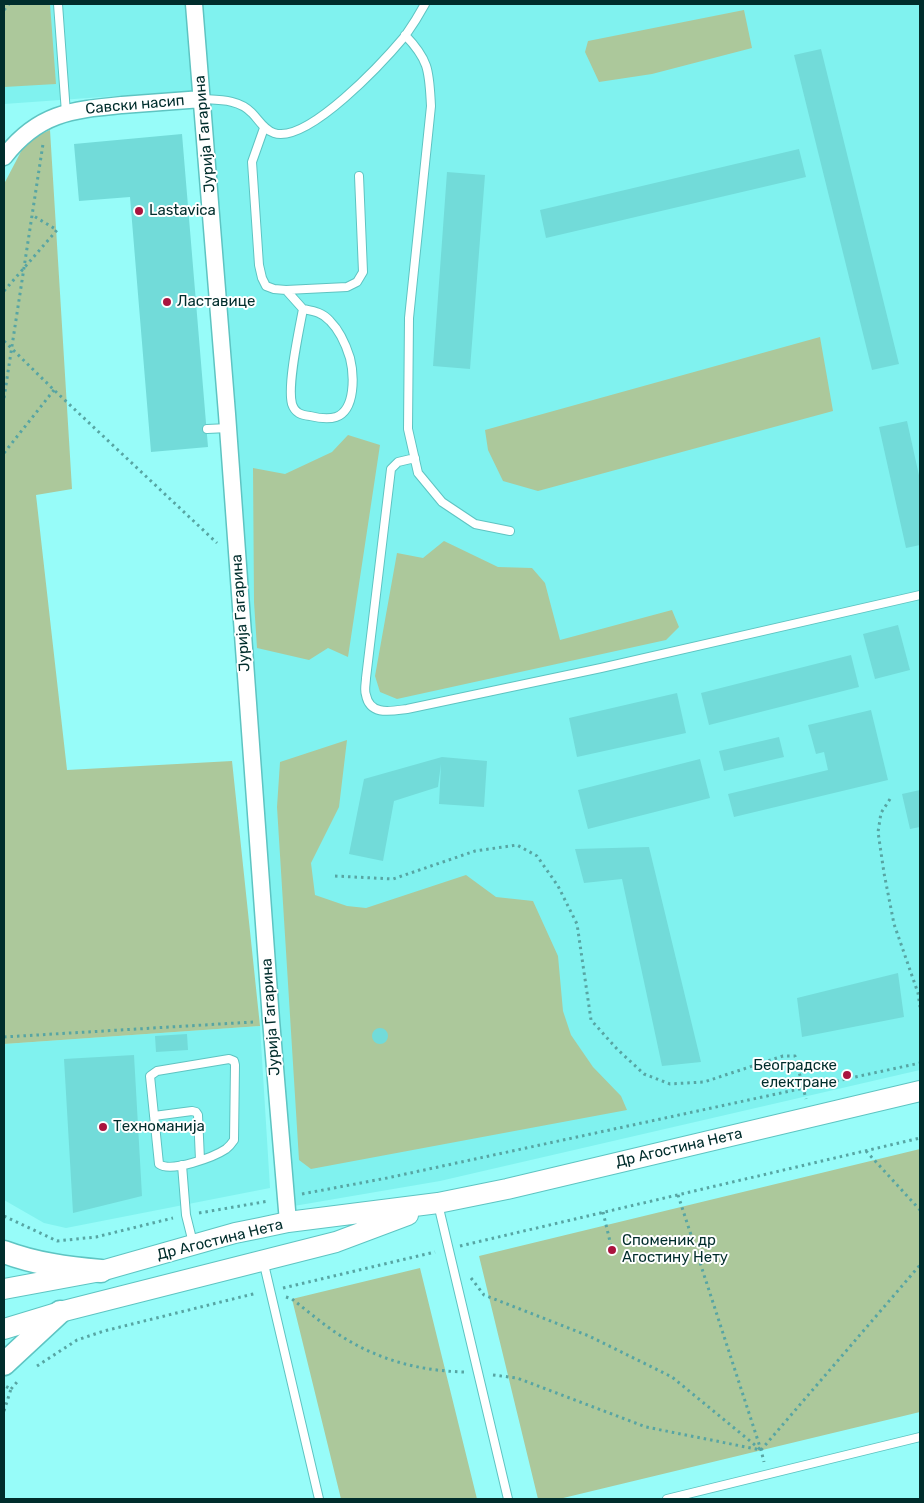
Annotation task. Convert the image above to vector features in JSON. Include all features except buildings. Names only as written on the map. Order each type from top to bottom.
[{"type":"main road","points":[[4,1252],[32,1261],[61,1267],[101,1271]]},
{"type":"main road","points":[[4,1364],[60,1312]]},
{"type":"street","name":"Јурија Гагарина","points":[[194,4],[288,1222]]},
{"type":"street","name":"Савски насип","points":[[7,150],[34,128],[66,112],[165,101],[202,100]]},
{"type":"street","name":"Др Агостина Нета","points":[[4,1290],[101,1271],[235,1233],[288,1222],[438,1203],[507,1189],[920,1091]]},
{"type":"street","name":"Др Агостина Нета","points":[[4,1328],[336,1242],[438,1203]]},
{"type":"lane","points":[[58,4],[66,112]]},
{"type":"lane","points":[[359,176],[363,272],[357,282],[347,287],[286,290],[266,286],[259,265],[252,162],[264,128],[273,133],[284,134],[312,124],[364,81],[405,36],[425,4]]},
{"type":"lane","points":[[405,36],[417,47],[426,63],[431,106],[409,318],[408,429],[418,473],[442,502],[475,524],[510,532]]},
{"type":"lane","name":"Савски насип","points":[[202,100],[223,100],[241,105],[248,109],[264,128]]},
{"type":"lane","points":[[286,290],[302,309],[318,312],[331,321],[344,341],[350,358],[351,399],[346,408],[337,417],[324,419],[303,415],[296,412],[292,404],[291,382],[302,309]]},
{"type":"lane","points":[[207,429],[228,428]]},
{"type":"lane","points":[[415,458],[398,462],[391,469],[388,488],[366,678],[366,695],[372,706],[384,712],[407,709],[601,668],[920,595]]},
{"type":"lane","points":[[229,1059],[234,1060],[234,1140],[229,1147],[214,1156],[200,1160],[165,1167],[159,1164],[150,1076],[154,1072],[229,1059]]},
{"type":"lane","points":[[154,1116],[196,1112],[198,1115],[200,1160]]},
{"type":"lane","points":[[182,1165],[186,1215],[193,1245]]},
{"type":"lane","points":[[438,1203],[508,1499]]},
{"type":"lane","name":"Др Агостина Нета","points":[[263,1260],[319,1499]]},
{"type":"lane","points":[[667,1499],[920,1437]]},
{"type":"path","points":[[4,10],[9,4]]},
{"type":"path","points":[[4,398],[47,121]]},
{"type":"path","points":[[4,291],[57,230],[32,215]]},
{"type":"path","points":[[4,341],[237,562]]},
{"type":"path","points":[[4,453],[54,390]]},
{"type":"path","points":[[890,799],[881,813],[878,832],[894,924],[918,993],[920,1007]]},
{"type":"path","points":[[335,876],[393,878],[475,852],[518,845],[537,856],[558,886],[577,924],[591,1020],[617,1049],[644,1074],[670,1084],[704,1082],[783,1056],[795,1056],[811,1117]]},
{"type":"path","points":[[4,1037],[271,1020]]},
{"type":"path","points":[[4,1216],[57,1242],[96,1237],[186,1215],[387,1178],[920,1063]]},
{"type":"path","points":[[866,1151],[920,1210]]},
{"type":"path","points":[[678,1195],[761,1450],[767,1475]]},
{"type":"path","points":[[603,1212],[612,1250]]},
{"type":"path","points":[[448,1249],[484,1295],[588,1336],[672,1377],[761,1450]]},
{"type":"path","points":[[761,1450],[920,1265]]},
{"type":"path","points":[[269,1290],[292,1299],[332,1330],[370,1352],[402,1364],[439,1371],[477,1372],[517,1378],[646,1428],[761,1450]]},
{"type":"path","points":[[4,1385],[11,1390],[4,1411]]},
{"type":"shaded area","points":[[4,4],[920,4],[920,1070],[440,1181],[288,1207],[200,94],[173,92],[4,104]]},
{"type":"shaded area","points":[[260,1026],[270,1188],[66,1228],[44,1223],[4,1200],[4,1044]]},
{"type":"green space","points":[[4,4],[50,4],[56,84],[4,87]]},
{"type":"green space","points":[[744,10],[752,48],[652,74],[599,82],[585,52],[588,41]]},
{"type":"green space","points":[[50,130],[72,489],[36,495],[67,770],[232,761],[260,1026],[4,1044],[4,184],[27,140]]},
{"type":"green space","points":[[820,337],[833,411],[538,491],[503,481],[488,450],[485,430]]},
{"type":"green space","points":[[348,435],[380,445],[348,657],[328,648],[309,660],[257,648],[254,602],[253,468],[285,474],[332,452]]},
{"type":"green space","points":[[444,541],[498,567],[532,568],[545,583],[560,640],[672,610],[679,627],[666,640],[397,699],[380,692],[375,676],[397,553],[423,558]]},
{"type":"green space","points":[[347,740],[339,807],[311,863],[315,895],[347,906],[366,908],[466,875],[496,897],[533,901],[558,956],[563,1011],[571,1035],[593,1067],[621,1096],[627,1110],[311,1169],[299,1160],[277,807],[280,762]]},
{"type":"green space","points":[[920,1149],[920,1412],[559,1499],[538,1499],[479,1256]]},
{"type":"green space","points":[[420,1268],[477,1499],[341,1499],[292,1299]]},
{"type":"place","name":"Lastavica","points":[[139,211]]},
{"type":"place","name":"Ластавице","points":[[167,302]]},
{"type":"place","name":"Београдске електране","points":[[847,1075]]},
{"type":"place","name":"Техноманија","points":[[103,1127]]},
{"type":"place","name":"Споменик др Агостину Нету","points":[[612,1250]]}]
